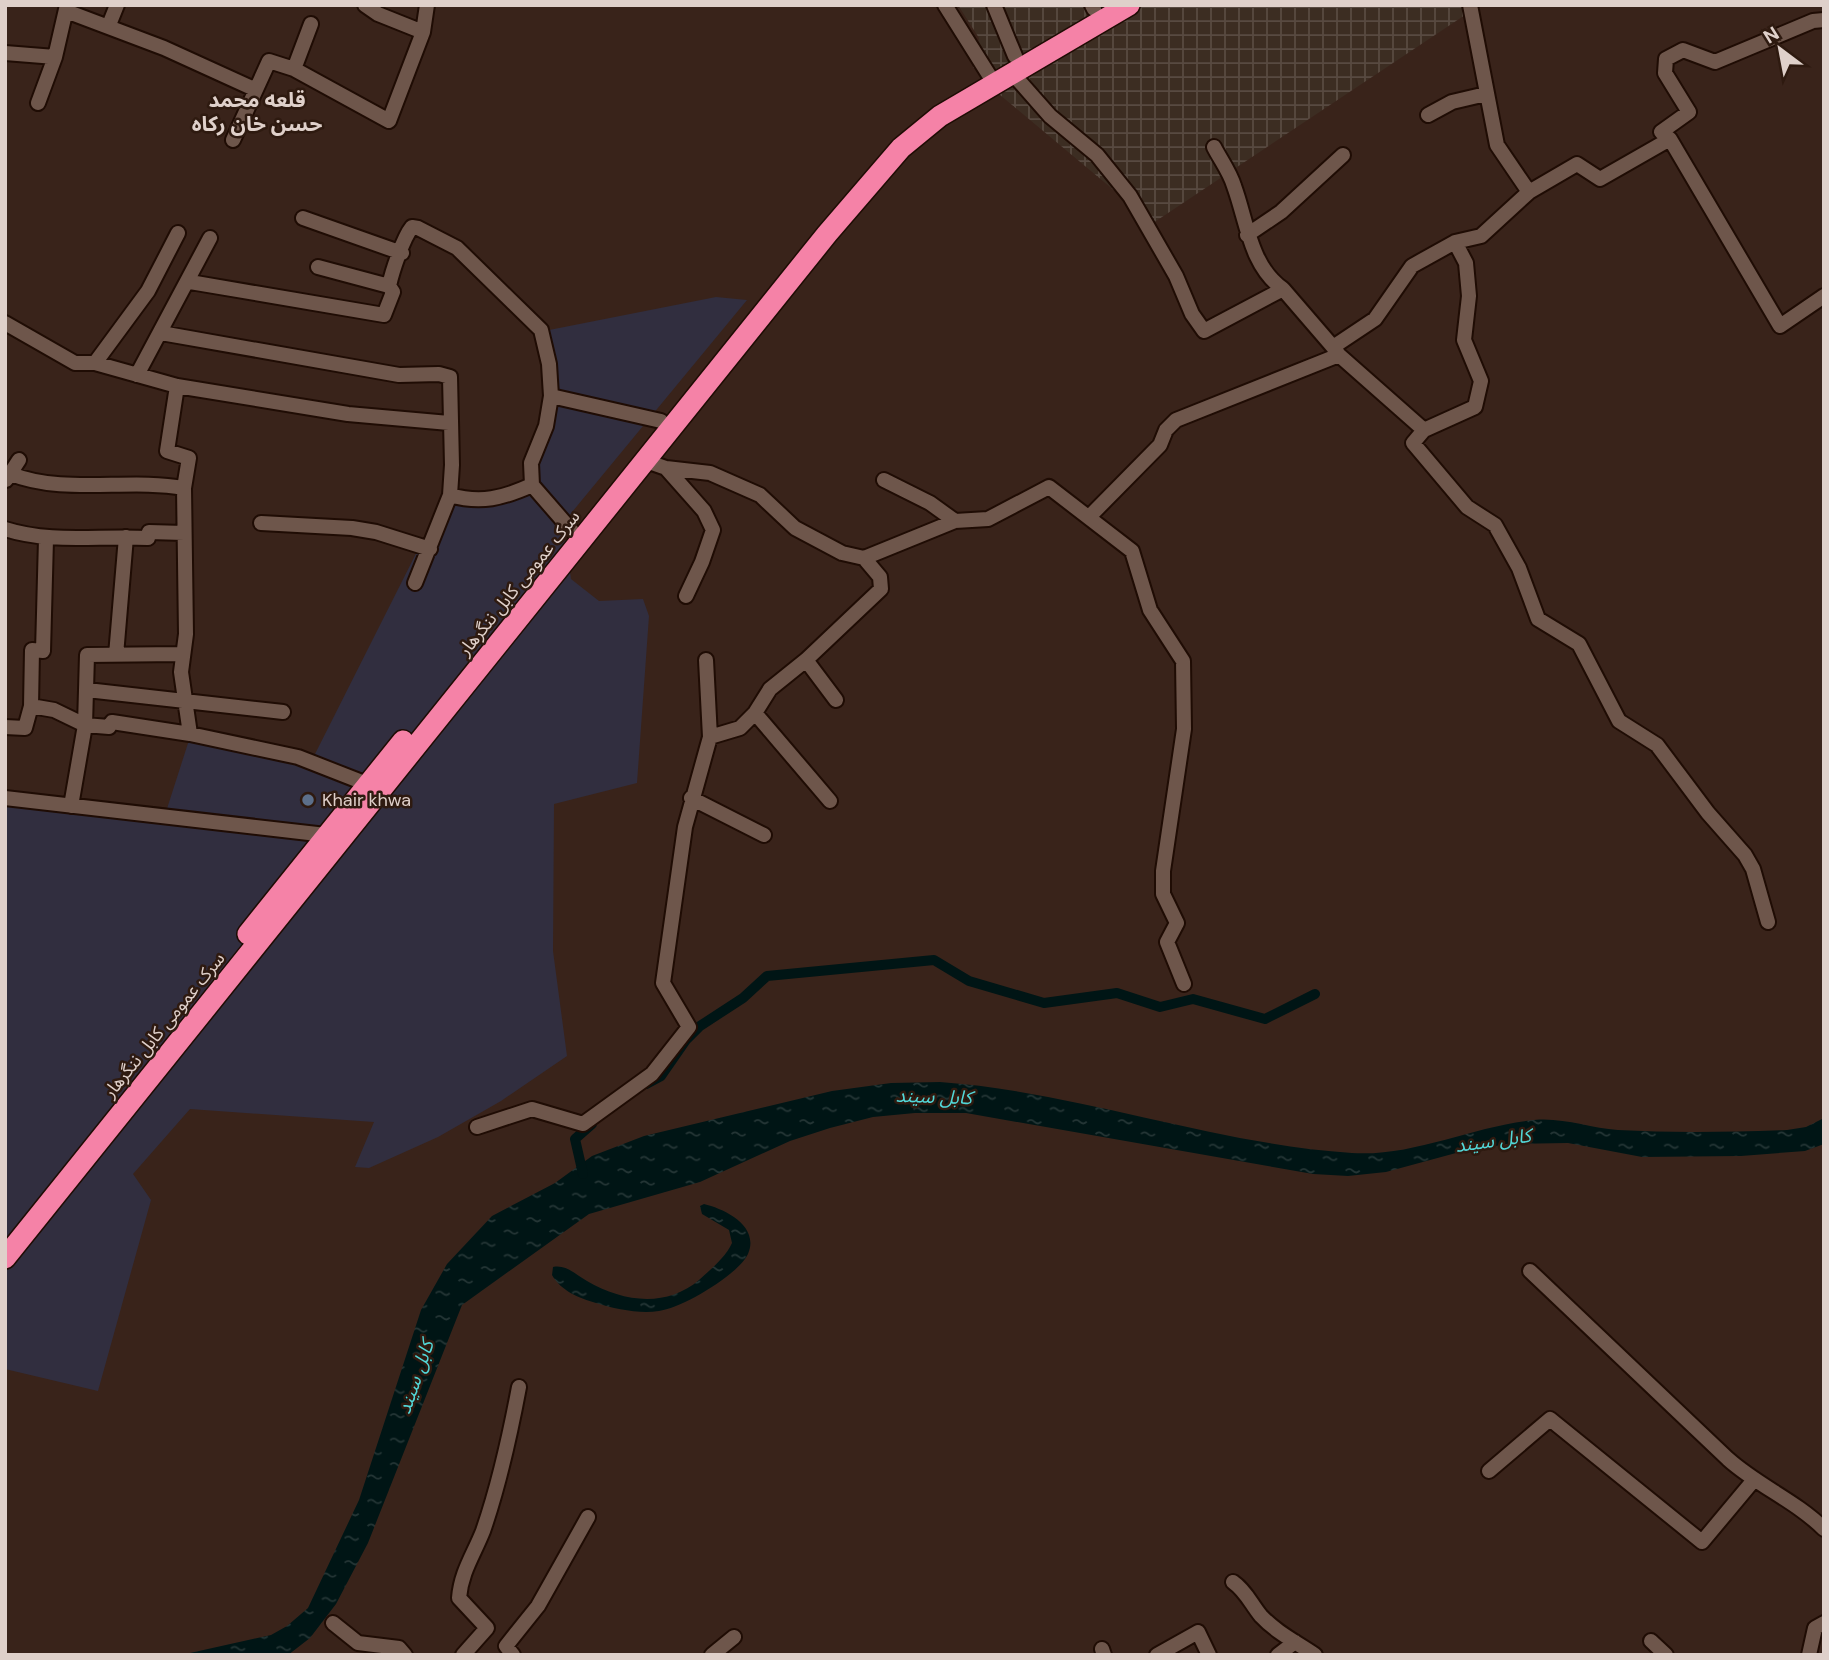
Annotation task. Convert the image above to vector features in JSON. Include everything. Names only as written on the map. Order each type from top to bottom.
[{"type":"highway","name":"سرک عمومی کابل ننگرهار","points":[[5,1239],[367,784],[661,421],[690,393],[891,137],[918,116],[1129,5]]},
{"type":"highway","name":"سرک عمومی کابل ننگرهار","points":[[5,1258],[656,465],[827,234],[901,148],[940,116],[1096,6]]},
{"type":"street","points":[[109,25],[117,5]]},
{"type":"street","points":[[365,5],[423,32]]},
{"type":"street","points":[[233,140],[269,61],[294,69],[389,121],[423,32],[427,5]]},
{"type":"street","points":[[945,5],[1002,71],[1097,155],[1130,196],[1176,276],[1192,314],[1204,331],[1283,289]]},
{"type":"street","points":[[994,5],[1002,71]]},
{"type":"street","points":[[1469,5],[1483,61],[1486,94],[1497,145],[1529,192]]},
{"type":"street","points":[[38,103],[55,57],[66,8],[254,89]]},
{"type":"street","points":[[1824,20],[1813,21],[1715,62],[1683,50],[1666,58],[1665,73],[1689,112],[1661,132],[1670,139],[1780,326],[1824,296]]},
{"type":"street","points":[[294,69],[310,24]]},
{"type":"street","points":[[5,53],[55,57]]},
{"type":"street","points":[[1428,115],[1452,102],[1486,94]]},
{"type":"street","points":[[1089,517],[1160,445],[1166,430],[1176,420],[1336,351],[1375,319],[1412,266],[1455,242],[1481,236],[1529,192],[1577,164],[1600,179],[1670,139]]},
{"type":"street","points":[[1214,147],[1234,184],[1247,235],[1269,279],[1283,289],[1336,351],[1424,430]]},
{"type":"street","points":[[1247,235],[1281,212],[1343,155]]},
{"type":"street","points":[[303,218],[402,253]]},
{"type":"street","points":[[389,286],[412,228],[457,248],[541,330],[549,364],[551,396],[546,426],[531,463],[532,485],[572,531]]},
{"type":"street","points":[[95,363],[148,291],[178,233]]},
{"type":"street","points":[[137,375],[190,282],[211,238]]},
{"type":"street","points":[[1455,242],[1466,263],[1469,296],[1464,340],[1481,381],[1475,407],[1424,430],[1413,443],[1468,507],[1495,525],[1519,568],[1538,619],[1579,643],[1619,721],[1657,746],[1708,813],[1745,855],[1753,869],[1768,922]]},
{"type":"street","points":[[190,282],[384,315],[393,292],[389,286],[318,267]]},
{"type":"street","points":[[5,323],[75,363],[95,363],[177,386],[348,414],[449,423]]},
{"type":"street","points":[[161,333],[399,375],[439,374],[450,377],[449,423],[453,465],[450,495],[415,583]]},
{"type":"street","points":[[177,386],[167,451],[189,458],[184,488],[186,634],[181,654],[190,734]]},
{"type":"street","points":[[551,396],[661,421]]},
{"type":"street","points":[[19,460],[8,477],[32,482],[155,483],[184,488]]},
{"type":"street","points":[[656,465],[710,473],[760,495],[795,528],[842,553],[863,558],[955,522],[988,519],[1049,487],[1132,551],[1150,610],[1183,661],[1184,729],[1163,872],[1163,894],[1177,923],[1167,942],[1184,984]]},
{"type":"street","points":[[656,465],[704,511],[713,530],[686,596]]},
{"type":"street","points":[[884,480],[929,503],[955,522]]},
{"type":"street","points":[[450,495],[466,500],[498,500],[532,485]]},
{"type":"street","points":[[261,523],[376,531],[430,549]]},
{"type":"street","points":[[5,529],[46,538],[148,538],[149,532],[184,533]]},
{"type":"street","points":[[116,655],[126,537]]},
{"type":"street","points":[[5,727],[25,728],[31,706],[32,650],[43,651],[46,538]]},
{"type":"street","points":[[710,737],[740,728],[755,713],[770,689],[806,660],[881,589],[880,577],[863,558]]},
{"type":"street","points":[[71,806],[85,725],[87,655],[181,654]]},
{"type":"street","points":[[477,1127],[532,1109],[583,1124],[652,1074],[689,1027],[663,983],[691,798],[710,737],[706,660]]},
{"type":"street","points":[[806,660],[836,700]]},
{"type":"street","points":[[87,690],[283,712]]},
{"type":"street","points":[[31,706],[54,710],[85,725],[109,727],[112,722],[190,734],[298,757],[367,784]]},
{"type":"street","points":[[755,713],[830,801]]},
{"type":"street","points":[[5,798],[326,835]]},
{"type":"street","points":[[691,798],[764,835]]},
{"type":"street","points":[[1530,1271],[1752,1481],[1810,1515],[1824,1529]]},
{"type":"street","points":[[463,1655],[487,1628],[459,1598],[461,1581],[482,1534],[510,1434],[519,1387]]},
{"type":"street","points":[[1489,1471],[1550,1419],[1702,1542],[1752,1481]]},
{"type":"street","points":[[513,1655],[506,1646],[538,1606],[588,1517]]},
{"type":"street","points":[[1233,1582],[1244,1590],[1251,1604],[1278,1632],[1315,1655]]},
{"type":"street","points":[[333,1623],[358,1643],[399,1648],[405,1655]]},
{"type":"street","points":[[1809,1655],[1815,1628],[1824,1623]]},
{"type":"street","points":[[1157,1655],[1198,1632],[1209,1655]]},
{"type":"street","points":[[717,1653],[734,1637]]},
{"type":"street","points":[[1651,1641],[1667,1655]]},
{"type":"street","points":[[1278,1655],[1295,1642]]},
{"type":"shaded area","points":[[958,5],[1466,5],[1468,13],[1153,223],[987,84],[973,67],[979,38]]},
{"type":"shaded area","points":[[716,297],[747,300],[563,523],[571,579],[599,601],[643,599],[649,616],[637,783],[554,804],[553,951],[567,1056],[501,1101],[438,1137],[369,1168],[355,1167],[374,1122],[190,1109],[133,1174],[151,1200],[98,1391],[5,1369],[5,797],[164,818],[190,737],[313,758],[443,500],[500,503],[530,483],[550,395],[539,332]]},
{"type":"water","name":"کابل سيند","points":[[940,1082],[1043,1096],[1249,1140],[1352,1153],[1398,1150],[1511,1123],[1544,1119],[1618,1130],[1702,1132],[1787,1130],[1806,1127],[1824,1118],[1824,1144],[1805,1151],[1741,1156],[1642,1157],[1568,1143],[1507,1144],[1456,1153],[1386,1172],[1348,1176],[1313,1174],[966,1113],[915,1113],[873,1117],[830,1128],[790,1141],[700,1182],[589,1214],[462,1305],[368,1543],[336,1604],[310,1638],[288,1655],[181,1655],[271,1635],[287,1626],[308,1608],[359,1500],[421,1310],[447,1264],[492,1216],[555,1183],[592,1156],[644,1136],[832,1091],[891,1083]]},
{"type":"water","points":[[704,1204],[730,1215],[745,1227],[750,1244],[748,1254],[722,1280],[681,1304],[651,1312],[611,1307],[571,1293],[552,1275],[553,1267],[562,1267],[615,1294],[644,1299],[673,1295],[686,1289],[726,1254],[732,1243],[729,1230],[702,1214],[700,1206]]},
{"type":"waterway","points":[[646,1084],[661,1076],[686,1040],[700,1026],[743,998],[767,976],[934,960],[969,981],[1044,1003],[1117,993],[1160,1007],[1193,999],[1265,1019],[1315,994]]},
{"type":"waterway","points":[[583,1174],[575,1139],[592,1124]]},
{"type":"place","name":"Khair khwa","points":[[308,800]]},
{"type":"district","name":"قلعه محمد حسن خان رکاه","points":[[257,112]]}]
